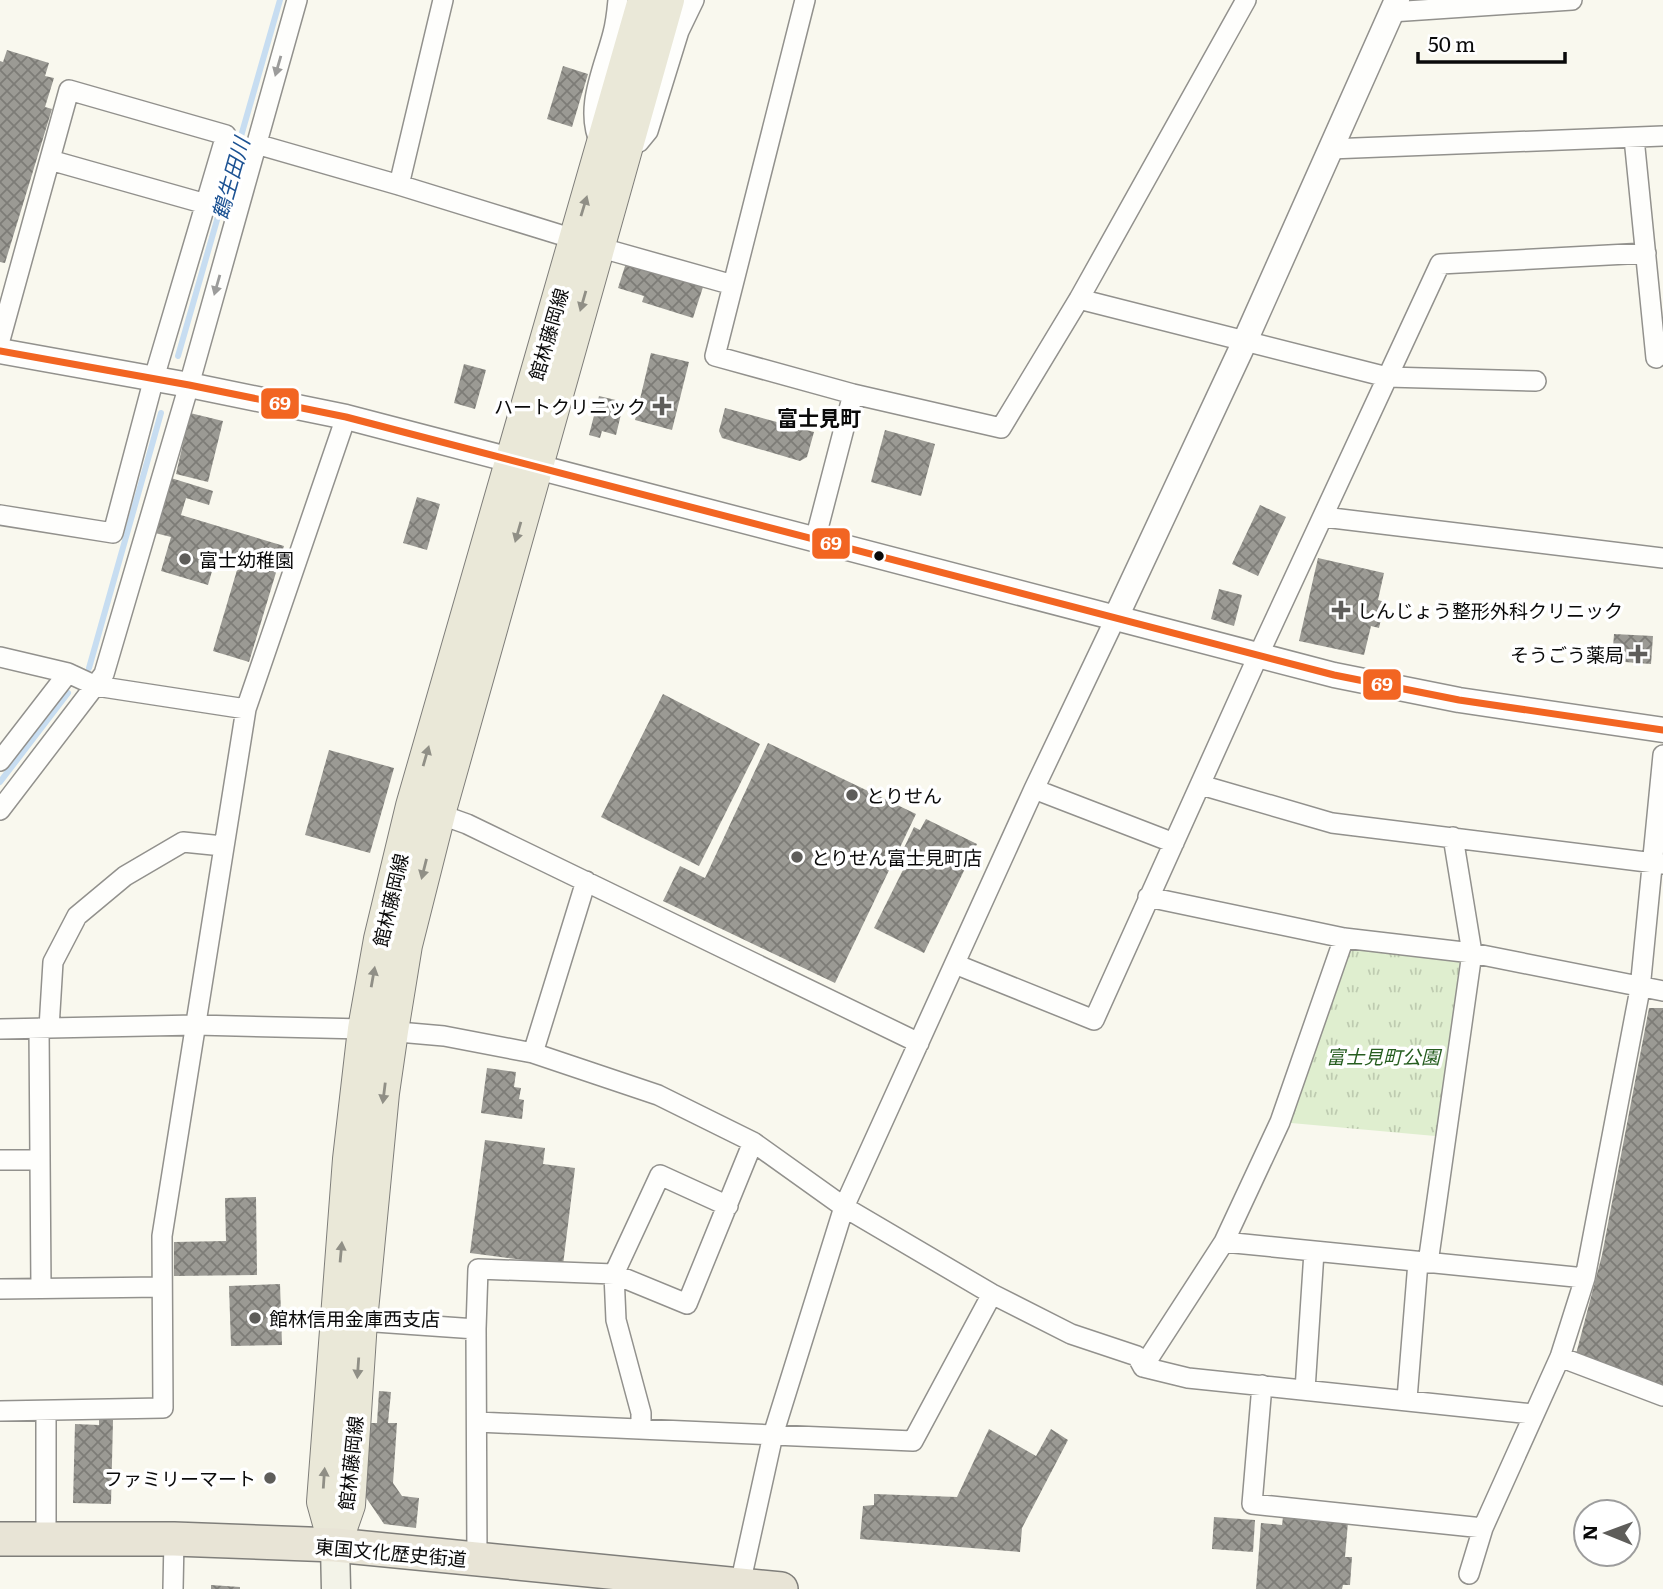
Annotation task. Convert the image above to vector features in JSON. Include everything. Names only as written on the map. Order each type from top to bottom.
[{"type":"highway","name":"東国文化歴史街道","points":[[0,1539],[174,1539],[335,1545],[477,1559],[621,1581],[781,1589]]},
{"type":"main road","name":"館林藤岡線","points":[[335,1545],[323,1502],[344,1214],[378,1030],[406,945],[524,463],[613,148],[644,0]]},
{"type":"main road","name":"館林藤岡線","points":[[613,148],[668,0]]},
{"type":"main road","name":"館林藤岡線","points":[[335,1545],[349,1504],[361,1321],[383,1093],[378,1030],[380,939],[412,806],[524,463]]},
{"type":"main road","points":[[335,1545],[336,1589]]},
{"type":"street","points":[[0,810],[104,674],[297,0]]},
{"type":"street","points":[[399,185],[443,0]]},
{"type":"street","points":[[618,0],[614,30],[593,104],[593,122],[613,148],[639,142],[648,131],[679,31],[694,0]]},
{"type":"street","points":[[805,0],[715,356],[853,394],[1001,428],[1079,299],[1246,0]]},
{"type":"street","points":[[739,1587],[772,1435],[844,1207],[1034,789],[1245,341],[1394,6],[1572,0]]},
{"type":"street","points":[[0,340],[69,90],[226,135],[154,378],[113,533],[0,515]]},
{"type":"street","points":[[1330,149],[1663,136]]},
{"type":"street","points":[[1634,138],[1656,358]]},
{"type":"street","points":[[256,144],[733,285]]},
{"type":"street","points":[[50,160],[206,204]]},
{"type":"street","points":[[955,964],[1094,1020],[1258,656],[1440,264],[1646,253]]},
{"type":"street","points":[[1079,299],[1387,377],[1536,382]]},
{"type":"street","points":[[0,351],[189,384],[346,417],[1258,656],[1388,687],[1571,718],[1663,730]]},
{"type":"street","points":[[815,540],[853,394]]},
{"type":"street","points":[[0,1411],[163,1408],[162,1236],[246,709],[346,417]]},
{"type":"street","points":[[1324,517],[1663,558]]},
{"type":"street","points":[[0,657],[68,673],[96,686],[246,709]]},
{"type":"street","points":[[0,761],[68,673]]},
{"type":"street","points":[[1469,1574],[1483,1528],[1532,1414],[1560,1357],[1585,1278],[1640,989],[1658,863],[1663,755]]},
{"type":"street","points":[[1201,785],[1332,823],[1658,863]]},
{"type":"street","points":[[1034,789],[1174,843]]},
{"type":"street","points":[[439,814],[467,824],[919,1043]]},
{"type":"street","points":[[1406,1399],[1423,1262],[1472,953],[1453,837]]},
{"type":"street","points":[[41,1288],[39,1160],[44,1028],[53,962],[77,916],[125,876],[183,842],[223,846]]},
{"type":"street","points":[[533,1053],[586,881]]},
{"type":"street","points":[[1148,897],[1344,939],[1472,953],[1640,989],[1663,991]]},
{"type":"street","points":[[1143,1367],[1224,1242],[1280,1122],[1344,939]]},
{"type":"street","points":[[0,1029],[196,1025],[378,1030],[444,1036],[533,1053],[658,1095],[753,1142],[844,1207],[992,1294],[1072,1334],[1137,1356],[1143,1367],[1188,1378],[1532,1414]]},
{"type":"street","points":[[477,1559],[478,1269],[614,1274],[687,1304],[753,1142]]},
{"type":"street","points":[[0,1160],[39,1160]]},
{"type":"street","points":[[641,1429],[641,1413],[616,1321],[614,1274],[660,1175],[728,1206]]},
{"type":"street","points":[[1224,1242],[1585,1278]]},
{"type":"street","points":[[1305,1390],[1314,1252]]},
{"type":"street","points":[[0,1289],[162,1287]]},
{"type":"street","points":[[477,1422],[913,1441],[992,1294]]},
{"type":"street","points":[[361,1321],[476,1329]]},
{"type":"street","points":[[1560,1357],[1663,1396]]},
{"type":"street","points":[[1262,1385],[1252,1504],[1483,1528]]},
{"type":"street","points":[[46,1411],[46,1538]]},
{"type":"street","points":[[173,1589],[174,1539]]},
{"type":"green space","name":"富士見町公園","points":[[1344,938],[1472,953],[1446,1137],[1280,1122]]},
{"type":"building","points":[[7,50],[49,63],[45,76],[54,78],[45,107],[52,109],[5,263],[0,262],[0,61],[3,62]]},
{"type":"building","points":[[563,66],[588,74],[572,127],[547,119]]},
{"type":"building","points":[[626,263],[703,287],[693,318],[642,302],[644,296],[618,288]]},
{"type":"building","points":[[651,353],[689,362],[672,430],[635,420]]},
{"type":"building","points":[[464,364],[486,370],[475,409],[454,403]]},
{"type":"building","points":[[599,396],[624,402],[616,435],[602,431],[600,438],[589,435]]},
{"type":"building","points":[[725,408],[814,432],[807,457],[800,461],[722,438],[719,431]]},
{"type":"building","points":[[190,413],[223,421],[208,482],[176,474]]},
{"type":"building","points":[[885,430],[935,444],[921,496],[871,482]]},
{"type":"building","points":[[171,478],[213,491],[209,505],[186,498],[181,515],[284,546],[249,662],[213,651],[240,560],[217,554],[208,585],[161,571],[171,537],[155,533]]},
{"type":"building","points":[[417,497],[440,504],[427,550],[403,543]]},
{"type":"building","points":[[1260,505],[1286,517],[1258,576],[1232,564]]},
{"type":"building","points":[[1318,558],[1384,573],[1378,600],[1385,602],[1379,628],[1371,626],[1364,655],[1299,641]]},
{"type":"building","points":[[1219,589],[1242,595],[1234,626],[1211,619]]},
{"type":"building","points":[[1614,634],[1653,636],[1651,664],[1612,661]]},
{"type":"building","points":[[663,694],[760,744],[699,866],[601,817]]},
{"type":"building","points":[[768,743],[916,814],[835,983],[663,901],[680,866],[705,878]]},
{"type":"building","points":[[329,750],[394,768],[370,853],[305,835]]},
{"type":"building","points":[[926,819],[977,844],[924,953],[874,928],[909,858],[901,854],[914,827],[920,830]]},
{"type":"building","points":[[1649,1008],[1663,1008],[1663,1385],[1576,1354],[1602,1255]]},
{"type":"building","points":[[487,1068],[516,1072],[514,1087],[521,1088],[519,1099],[524,1100],[522,1119],[481,1113]]},
{"type":"building","points":[[485,1140],[545,1148],[543,1164],[575,1168],[563,1265],[470,1253]]},
{"type":"building","points":[[256,1197],[257,1275],[174,1276],[174,1242],[226,1241],[225,1198]]},
{"type":"building","points":[[280,1284],[282,1345],[231,1346],[229,1286]]},
{"type":"building","points":[[379,1391],[391,1392],[388,1423],[397,1423],[393,1483],[402,1496],[419,1498],[416,1528],[384,1524],[365,1496],[371,1423],[377,1423]]},
{"type":"building","points":[[99,1419],[113,1420],[111,1504],[73,1503],[75,1424],[99,1425]]},
{"type":"building","points":[[989,1429],[1036,1456],[1051,1429],[1068,1440],[1022,1528],[1020,1552],[860,1539],[863,1506],[874,1505],[874,1494],[957,1497]]},
{"type":"building","points":[[1214,1517],[1255,1520],[1253,1552],[1212,1549]]},
{"type":"building","points":[[1283,1517],[1348,1522],[1345,1557],[1352,1557],[1350,1585],[1343,1585],[1342,1589],[1256,1589],[1261,1523],[1282,1525]]},
{"type":"building","points":[[211,1585],[240,1587],[240,1589],[211,1589]]},
{"type":"waterway","name":"鶴生田川","points":[[178,356],[280,0]]},
{"type":"waterway","name":"鶴生田川","points":[[89,668],[161,413]]},
{"type":"waterway","name":"鶴生田川","points":[[0,782],[68,693]]},
{"type":"transit line","name":"69","points":[[0,351],[346,417],[1334,675],[1459,700],[1663,730]]},
{"type":"place","name":"ハートクリニック","points":[[662,406]]},
{"type":"place","name":"富士幼稚園","points":[[185,559]]},
{"type":"place","name":"しんじょう整形外科クリニック","points":[[1341,610]]},
{"type":"place","name":"そうごう薬局","points":[[1638,654]]},
{"type":"place","name":"とりせん","points":[[852,795]]},
{"type":"place","name":"とりせん富士見町店","points":[[797,857]]},
{"type":"place","name":"館林信用金庫西支店","points":[[255,1318]]},
{"type":"place","name":"ファミリーマート","points":[[270,1478]]},
{"type":"district","name":"富士見町","points":[[819,416]]}]
